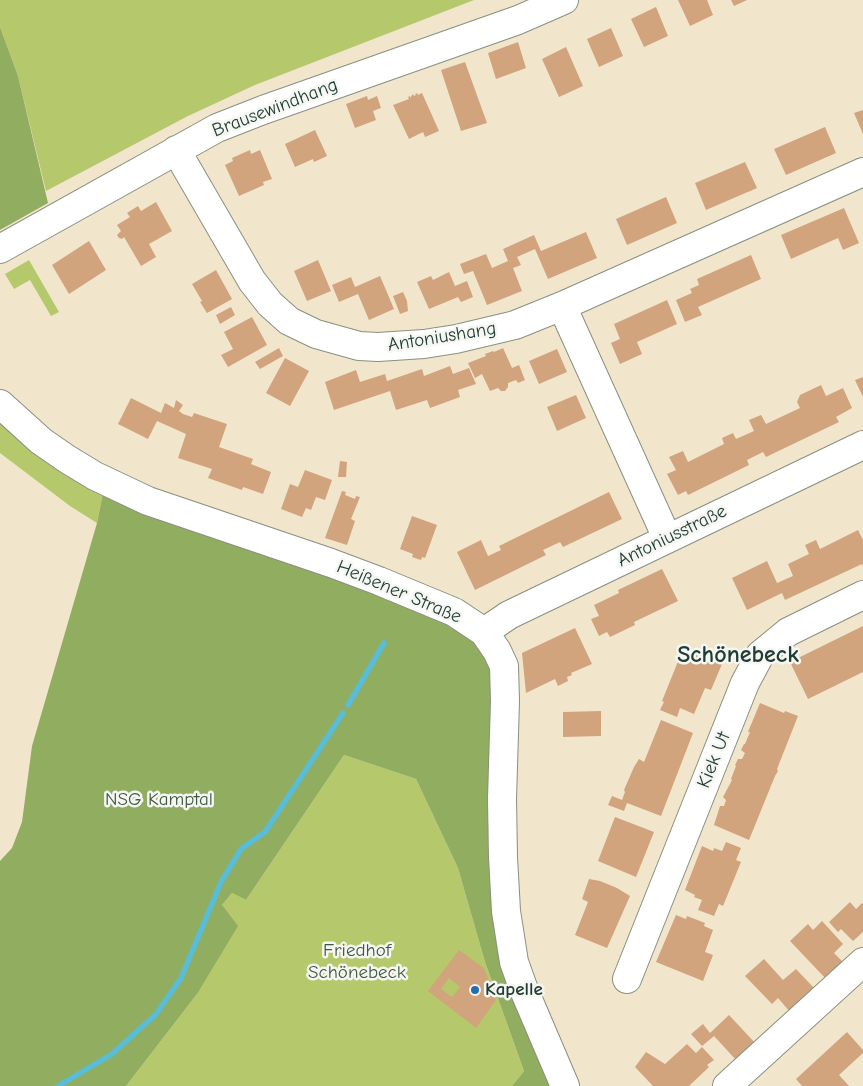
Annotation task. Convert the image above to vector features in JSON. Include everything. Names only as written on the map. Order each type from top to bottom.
[{"type":"street","name":"Brausewindhang","points":[[0,249],[217,128],[518,20],[564,0]]},
{"type":"street","name":"Antoniushang","points":[[176,150],[252,281],[270,304],[289,321],[316,334],[359,346],[424,344],[500,329],[562,306],[863,172]]},
{"type":"street","points":[[562,306],[667,538]]},
{"type":"street","name":"Heißener Straße","points":[[0,404],[41,441],[67,459],[95,476],[148,501],[379,581],[454,612],[484,632],[497,651],[504,666],[503,857],[506,911],[514,962],[565,1086]]},
{"type":"street","name":"Antoniusstraße","points":[[484,632],[508,615],[863,445]]},
{"type":"street","name":"Kiek Ut","points":[[627,979],[745,683],[760,655],[788,632],[863,595]]},
{"type":"street","points":[[727,1086],[863,962]]},
{"type":"green space","points":[[0,0],[474,0],[255,85],[188,116],[46,191],[18,76],[0,27]]},
{"type":"green space","points":[[0,27],[18,76],[48,203],[0,230]]},
{"type":"green space","points":[[29,260],[59,312],[51,316],[30,280],[14,289],[5,274]]},
{"type":"green space","points":[[0,407],[105,483],[97,523],[70,506],[0,453]]},
{"type":"green space","name":"NSG Kamptal","points":[[105,483],[379,583],[496,651],[505,912],[562,1086],[512,1086],[524,1071],[485,962],[458,868],[416,779],[344,755],[246,900],[232,893],[222,905],[238,926],[197,994],[126,1086],[0,1086],[0,861],[12,848],[22,822],[32,746],[97,523]]},
{"type":"green space","name":"Friedhof Schönebeck","points":[[344,755],[416,779],[458,868],[485,962],[524,1071],[512,1086],[126,1086],[197,994],[222,905],[232,893],[246,900]]},
{"type":"building","points":[[678,0],[707,0],[713,15],[690,26]]},
{"type":"building","points":[[731,0],[747,0],[734,6]]},
{"type":"building","points":[[656,7],[668,36],[644,47],[631,19]]},
{"type":"building","points":[[611,28],[623,56],[599,67],[587,39]]},
{"type":"building","points":[[518,42],[526,68],[496,79],[488,53]]},
{"type":"building","points":[[566,47],[583,86],[559,97],[542,59]]},
{"type":"building","points":[[465,62],[487,123],[461,131],[441,70]]},
{"type":"building","points":[[417,93],[418,95],[422,93],[439,131],[425,137],[423,132],[409,139],[393,105],[409,99],[408,97],[410,96],[410,98],[413,94],[414,96]]},
{"type":"building","points":[[367,96],[368,100],[377,96],[381,108],[373,111],[376,120],[355,128],[346,104]]},
{"type":"building","points":[[863,110],[863,134],[854,113]]},
{"type":"building","points":[[825,127],[836,153],[786,175],[774,149]]},
{"type":"building","points":[[315,130],[327,156],[314,162],[313,159],[295,167],[285,144]]},
{"type":"building","points":[[250,150],[251,154],[260,150],[272,179],[263,182],[264,185],[239,196],[225,165],[233,161],[232,158]]},
{"type":"building","points":[[745,162],[757,188],[706,210],[695,183]]},
{"type":"building","points":[[666,197],[677,223],[627,245],[616,219]]},
{"type":"building","points":[[156,202],[172,231],[149,244],[156,257],[141,266],[124,237],[122,239],[117,235],[121,231],[117,225],[130,217],[127,213],[138,206],[141,211]]},
{"type":"building","points":[[844,208],[859,243],[843,250],[838,238],[791,259],[781,235]]},
{"type":"building","points":[[586,232],[597,258],[548,279],[535,249],[517,257],[521,265],[513,268],[522,291],[487,305],[473,271],[464,274],[460,264],[486,254],[492,268],[508,261],[503,249],[534,235],[541,251]]},
{"type":"building","points":[[89,241],[106,270],[69,294],[52,265]]},
{"type":"building","points":[[751,255],[761,279],[698,307],[702,315],[685,322],[676,300],[692,293],[690,289],[699,285],[697,279]]},
{"type":"building","points":[[318,260],[331,291],[307,301],[294,271]]},
{"type":"building","points":[[216,270],[232,299],[207,313],[192,284]]},
{"type":"building","points":[[449,272],[455,286],[467,281],[473,297],[461,302],[458,297],[429,309],[417,282],[431,276],[433,280]]},
{"type":"building","points":[[380,276],[394,309],[369,320],[358,294],[339,302],[332,285],[351,277],[355,287]]},
{"type":"building","points":[[403,292],[407,301],[408,311],[400,314],[393,296]]},
{"type":"building","points":[[667,300],[677,324],[637,342],[642,354],[620,364],[611,343],[620,339],[614,324]]},
{"type":"building","points":[[231,307],[235,315],[220,324],[216,315]]},
{"type":"building","points":[[252,317],[267,345],[228,367],[221,355],[233,349],[224,332]]},
{"type":"building","points":[[279,348],[283,356],[260,369],[255,362]]},
{"type":"building","points":[[503,348],[512,368],[519,365],[525,380],[518,383],[516,380],[508,383],[505,391],[501,391],[498,388],[490,391],[482,374],[475,378],[468,363],[486,356],[485,354]]},
{"type":"building","points":[[557,349],[567,372],[539,384],[529,361]]},
{"type":"building","points":[[285,358],[309,371],[290,406],[266,393]]},
{"type":"building","points":[[450,366],[453,374],[469,368],[476,384],[458,390],[460,397],[430,408],[427,400],[396,410],[390,391],[334,410],[325,382],[356,370],[360,382],[385,374],[387,381],[422,369],[424,376]]},
{"type":"building","points":[[863,377],[863,397],[855,380]]},
{"type":"building","points":[[821,385],[826,396],[843,388],[852,408],[836,417],[839,422],[766,457],[763,452],[747,460],[749,465],[688,495],[686,491],[678,495],[667,474],[676,470],[669,457],[683,451],[688,462],[724,444],[722,438],[733,433],[736,439],[754,431],[749,420],[761,415],[766,424],[800,408],[797,402],[800,395]]},
{"type":"building","points":[[576,395],[586,418],[557,431],[547,407]]},
{"type":"building","points":[[131,398],[161,413],[165,403],[174,408],[176,400],[183,405],[179,411],[183,414],[192,417],[194,413],[227,424],[219,447],[253,459],[251,464],[271,472],[263,494],[243,487],[242,490],[208,478],[212,469],[178,458],[186,434],[157,421],[148,439],[118,424]]},
{"type":"building","points":[[340,461],[347,462],[346,477],[338,477]]},
{"type":"building","points":[[305,470],[332,480],[325,500],[316,497],[311,510],[306,508],[302,517],[281,509],[290,484],[298,487]]},
{"type":"building","points":[[342,491],[346,492],[345,495],[355,499],[356,496],[360,497],[351,519],[355,521],[347,545],[325,538]]},
{"type":"building","points":[[609,492],[622,519],[563,547],[560,542],[543,550],[546,555],[475,590],[457,552],[481,540],[488,556],[501,550],[499,546]]},
{"type":"building","points":[[412,516],[437,525],[425,558],[422,557],[421,560],[412,557],[413,554],[400,549]]},
{"type":"building","points":[[858,530],[863,540],[863,567],[862,564],[785,600],[782,593],[747,610],[732,578],[767,561],[777,583],[793,576],[788,564],[809,554],[805,545],[816,540],[820,549]]},
{"type":"building","points":[[662,569],[678,601],[634,622],[635,625],[610,637],[607,632],[599,636],[591,619],[599,616],[594,605],[619,593],[618,590]]},
{"type":"building","points":[[863,626],[863,672],[808,699],[790,662]]},
{"type":"building","points":[[575,628],[592,664],[571,673],[572,675],[567,677],[568,681],[558,686],[555,679],[526,693],[522,653]]},
{"type":"building","points":[[683,649],[722,664],[711,690],[705,688],[694,714],[680,708],[677,717],[660,710]]},
{"type":"building","points":[[760,703],[784,713],[785,711],[798,716],[777,769],[778,771],[749,840],[714,825],[720,806],[724,806],[726,800],[723,797],[732,780],[735,765],[738,759],[742,759],[745,753],[741,750],[750,732],[748,732]]},
{"type":"building","points":[[601,711],[601,736],[563,737],[563,712]]},
{"type":"building","points":[[661,720],[693,733],[661,816],[627,803],[624,811],[608,805],[612,796],[622,800],[624,790],[634,767],[639,759],[644,762]]},
{"type":"building","points":[[615,817],[654,832],[636,877],[598,861]]},
{"type":"building","points":[[726,842],[741,848],[736,860],[741,862],[723,906],[719,904],[714,916],[698,910],[702,900],[685,890],[702,846],[713,851],[714,848],[722,851]]},
{"type":"building","points":[[589,879],[617,888],[630,896],[607,948],[575,935],[588,902],[582,899]]},
{"type":"building","points":[[850,902],[856,909],[863,904],[863,932],[853,941],[841,929],[838,932],[829,922]]},
{"type":"building","points":[[676,915],[686,919],[687,916],[705,923],[704,926],[713,930],[705,952],[713,955],[703,981],[656,962]]},
{"type":"building","points":[[822,921],[843,944],[834,953],[843,962],[826,979],[790,941],[808,924],[813,930]]},
{"type":"building","name":"Kapelle","points":[[459,950],[484,968],[496,1000],[476,1028],[428,991]],"holes":[[[449,978],[460,987],[452,997],[441,989]]]},
{"type":"building","points":[[764,959],[783,980],[796,969],[815,989],[790,1012],[778,998],[772,1004],[745,976]]},
{"type":"building","points":[[729,1015],[756,1044],[737,1061],[714,1036],[702,1046],[691,1034],[703,1024],[710,1033]]},
{"type":"building","points":[[847,1032],[863,1050],[863,1053],[839,1075],[849,1086],[802,1086],[796,1079]]},
{"type":"building","points":[[687,1044],[696,1053],[702,1047],[714,1060],[707,1065],[709,1067],[689,1086],[653,1086],[635,1067],[646,1052],[665,1064]]},
{"type":"waterway","points":[[348,705],[384,643]]},
{"type":"waterway","points":[[58,1086],[112,1054],[156,1014],[181,978],[221,882],[241,849],[265,832],[343,713]]},
{"type":"place","name":"Kapelle","points":[[475,990]]},
{"type":"district","name":"Schönebeck","points":[[738,655]]}]
